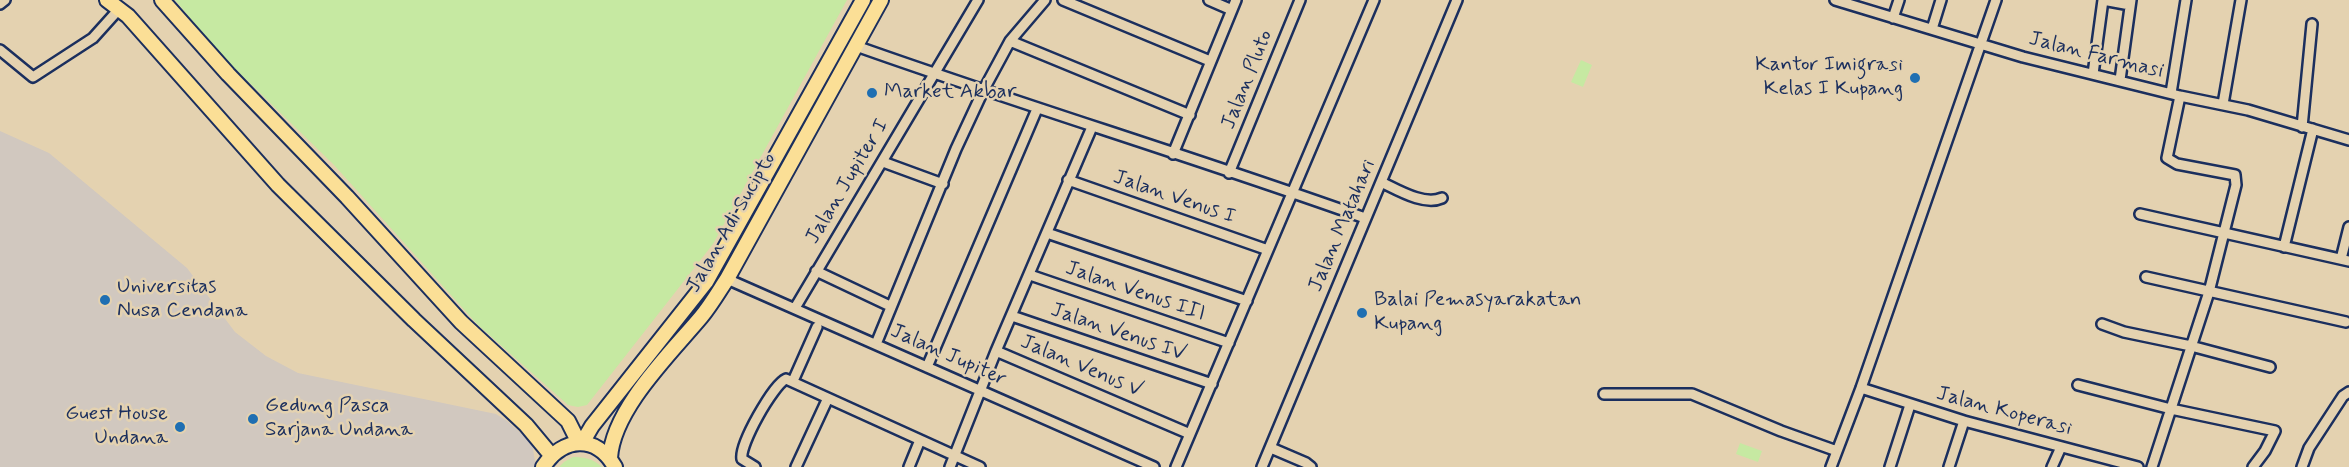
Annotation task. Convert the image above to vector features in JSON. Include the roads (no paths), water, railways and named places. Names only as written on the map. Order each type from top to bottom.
[{"type":"highway","points":[[107,0],[120,8],[278,185],[414,320],[526,425],[547,461],[559,448],[581,443],[602,451],[613,463]]},
{"type":"highway","points":[[162,0],[461,322],[568,421],[581,443]]},
{"type":"highway","name":"Jalan Adi Sucipto","points":[[581,443],[711,274],[863,0]]},
{"type":"highway","name":"Jalan Adi Sucipto","points":[[613,463],[616,429],[633,401],[703,314],[727,279],[856,46],[877,1]]},
{"type":"street","points":[[0,4],[4,0]]},
{"type":"street","name":"Jalan Jupiter I","points":[[795,308],[978,0]]},
{"type":"street","points":[[876,344],[890,306],[983,91],[1010,40],[1045,0]]},
{"type":"street","points":[[1063,0],[1210,61]]},
{"type":"street","points":[[1209,0],[1232,10]]},
{"type":"street","points":[[1173,154],[1236,0]]},
{"type":"street","name":"Jalan Pluto","points":[[1229,173],[1300,0]]},
{"type":"street","points":[[1176,467],[1374,0]]},
{"type":"street","name":"Jalan Matahari","points":[[1263,467],[1457,0]]},
{"type":"street","name":"Jalan Farmasi","points":[[1835,0],[1852,2],[1893,18],[1979,44],[2093,74],[2223,104],[2349,140]]},
{"type":"street","points":[[1893,18],[1899,0]]},
{"type":"street","points":[[1932,29],[1941,0]]},
{"type":"street","points":[[1831,467],[1861,388],[1996,0]]},
{"type":"street","points":[[2093,74],[2103,0],[2130,2],[2120,80]]},
{"type":"street","points":[[2152,467],[2209,292],[2236,185],[2235,175],[2177,164],[2167,158],[2186,0]]},
{"type":"street","points":[[2223,104],[2241,0]]},
{"type":"street","points":[[0,50],[33,77],[93,38],[120,8]]},
{"type":"street","points":[[2302,127],[2312,24]]},
{"type":"street","points":[[1010,40],[1190,116]]},
{"type":"street","points":[[856,46],[983,91],[1229,173],[1294,192],[1365,218]]},
{"type":"street","points":[[927,367],[1037,109]]},
{"type":"street","points":[[996,351],[1092,127]]},
{"type":"street","points":[[2284,247],[2313,129]]},
{"type":"street","points":[[883,162],[943,184]]},
{"type":"street","name":"Jalan Venus I","points":[[1068,180],[1268,250]]},
{"type":"street","points":[[1381,182],[1420,198],[1433,201],[1442,198]]},
{"type":"street","points":[[2140,214],[2345,260],[2349,227]]},
{"type":"street","points":[[1047,233],[1247,301]]},
{"type":"street","points":[[816,271],[890,306]]},
{"type":"street","name":"Jalan Venus III","points":[[1030,274],[1229,343]]},
{"type":"street","points":[[2146,277],[2346,322]]},
{"type":"street","name":"Jalan Jupiter","points":[[727,279],[1154,467]]},
{"type":"street","name":"Jalan Venus IV","points":[[1012,316],[1212,384]]},
{"type":"street","points":[[2102,324],[2124,332],[2191,346],[2270,367]]},
{"type":"street","points":[[793,381],[817,327]]},
{"type":"street","name":"Jalan Venus V","points":[[950,467],[996,351],[1190,434]]},
{"type":"street","points":[[755,467],[742,459],[742,448],[777,384],[786,379],[980,467]]},
{"type":"street","points":[[2078,385],[2171,409],[2275,431],[2265,452],[2253,467]]},
{"type":"street","name":"Jalan Koperasi","points":[[1861,388],[1964,421],[2138,467]]},
{"type":"street","points":[[2302,467],[2309,448],[2343,396],[2349,392]]},
{"type":"street","points":[[1604,394],[1692,394],[1781,431],[1837,451]]},
{"type":"street","points":[[796,467],[828,398]]},
{"type":"street","points":[[1890,467],[1911,405]]},
{"type":"street","points":[[1949,467],[1964,421]]},
{"type":"street","points":[[909,467],[920,440]]},
{"type":"street","points":[[2052,467],[2061,447]]},
{"type":"street","points":[[1270,448],[1311,467]]},
{"type":"place","name":"Kantor Imigrasi Kelas I Kupang","points":[[1915,78]]},
{"type":"place","name":"Market Akbar","points":[[872,93]]},
{"type":"place","name":"Universitas Nusa Cendana","points":[[105,300]]},
{"type":"place","name":"Balai Pemasyarakatan Kupang","points":[[1362,313]]},
{"type":"place","name":"Gedung Pasca Sarjana Undana","points":[[253,419]]},
{"type":"place","name":"Guest House Undana","points":[[180,427]]}]
